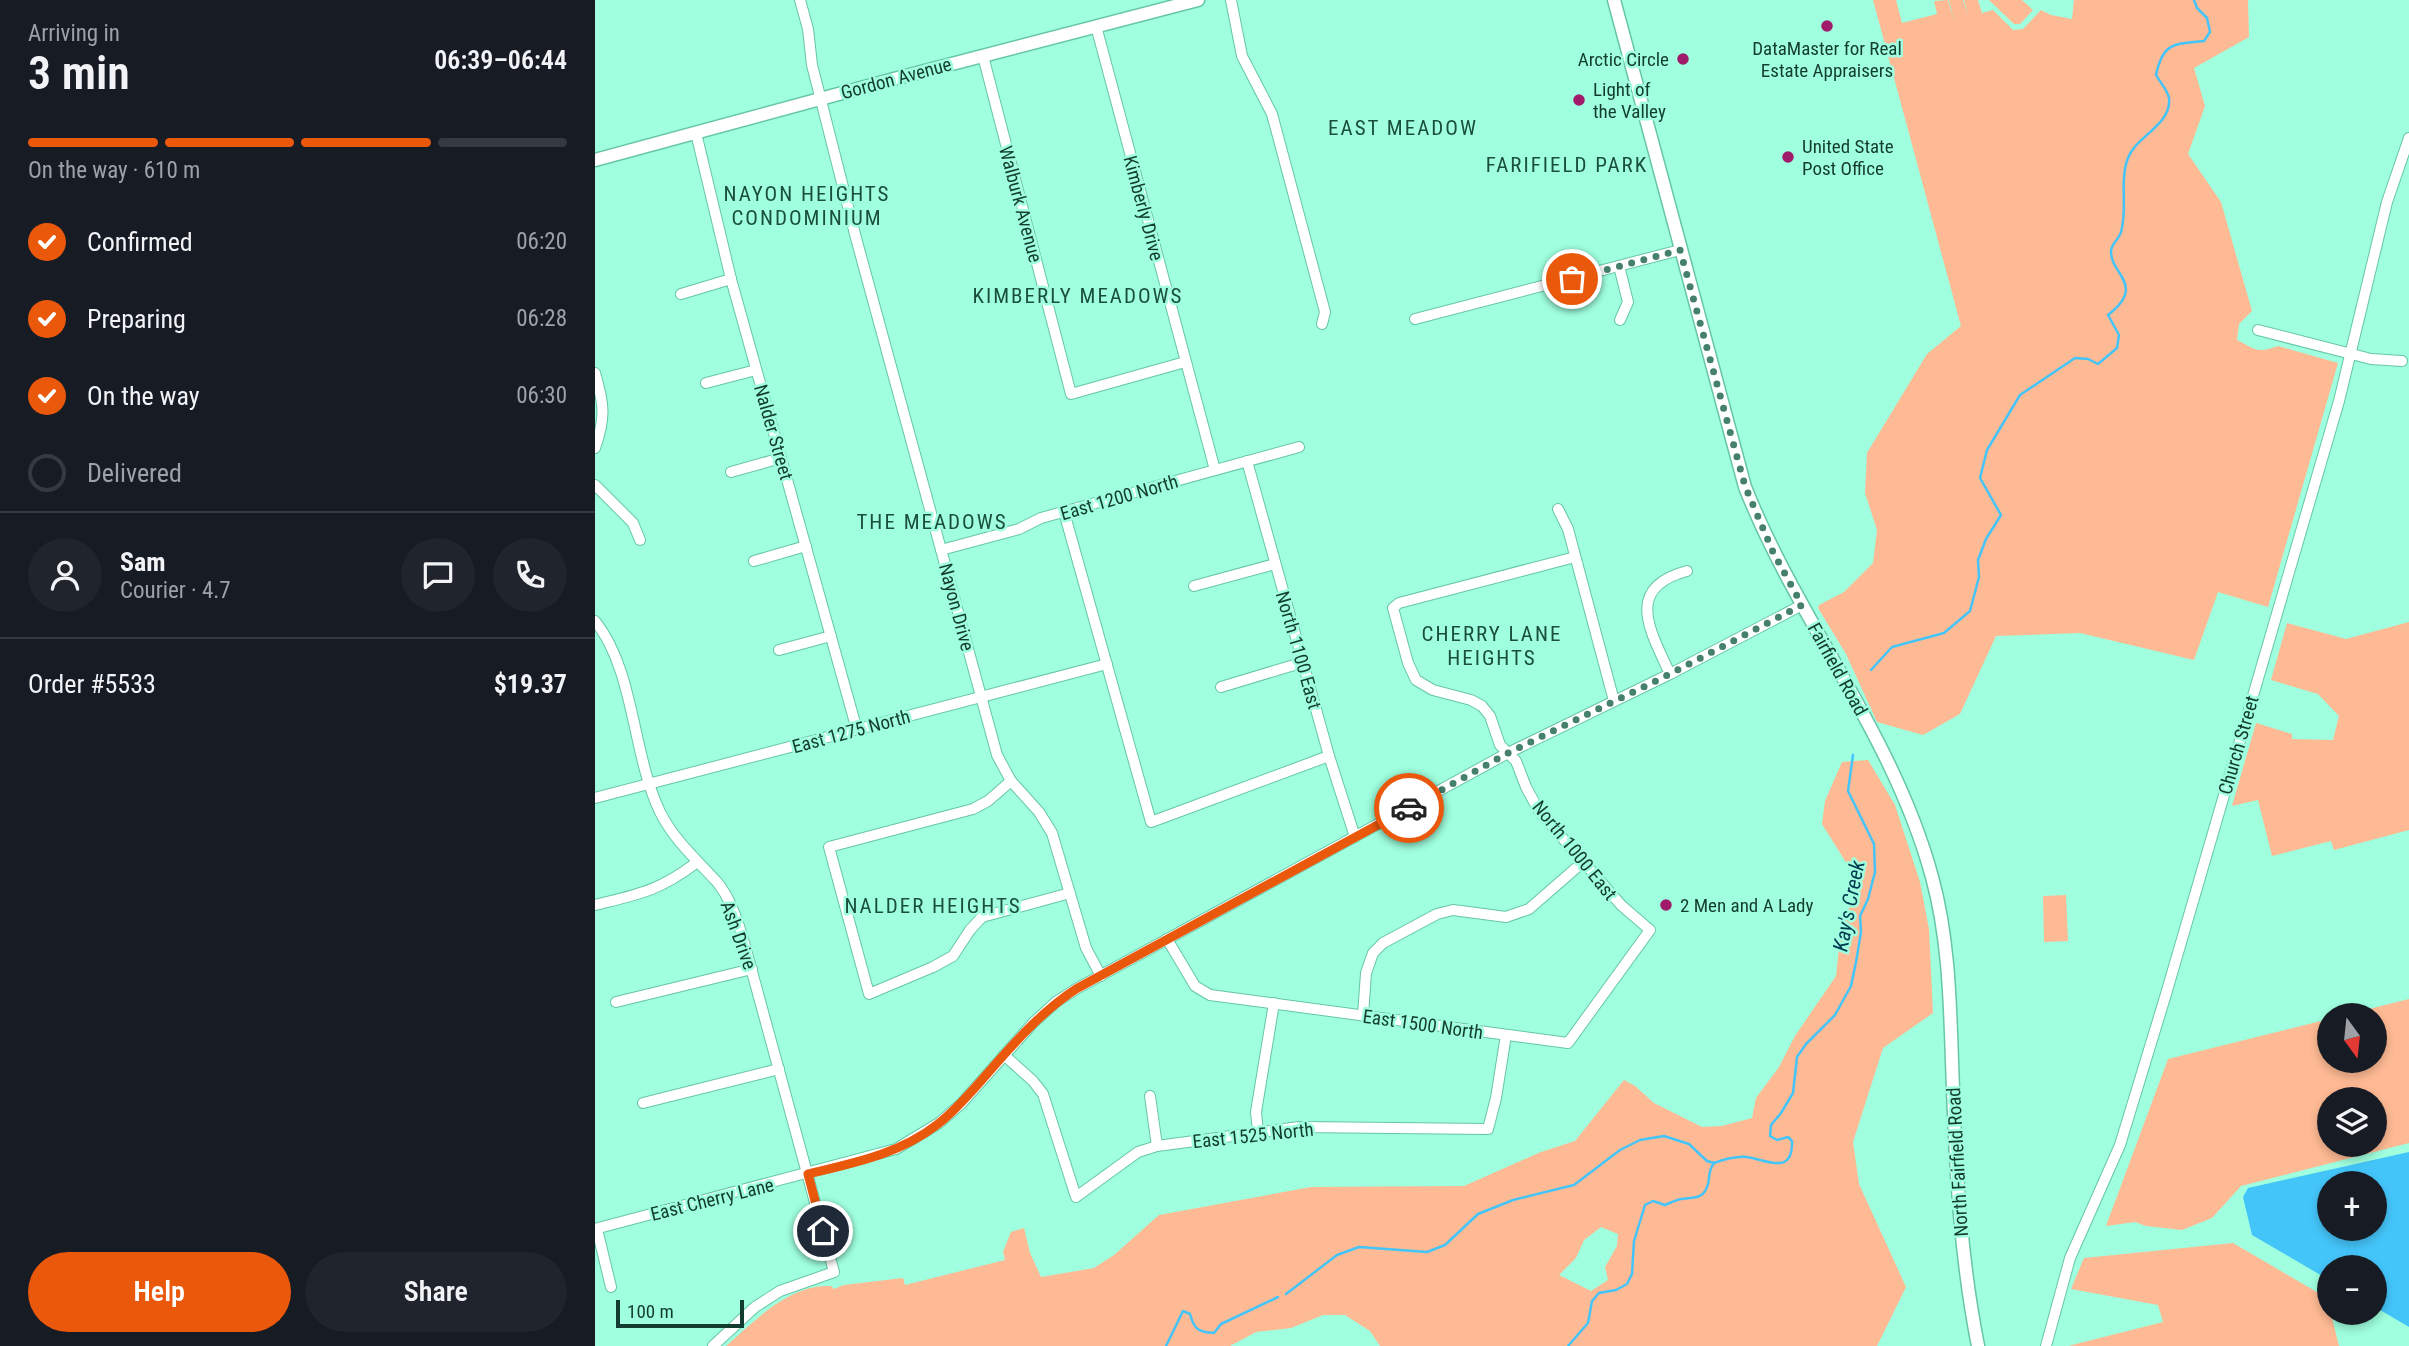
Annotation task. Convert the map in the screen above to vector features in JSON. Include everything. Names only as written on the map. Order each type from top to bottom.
[{"type":"main road","name":"Gordon Avenue","points":[[595,160],[1198,0]]},
{"type":"main road","name":"Fairfield Road","points":[[1613,0],[1745,486],[1770,544],[1866,719],[1912,817],[1933,878],[1949,977]]},
{"type":"main road","name":"North Fairfield Road","points":[[1949,977],[1956,1185],[1964,1270],[1978,1346]]},
{"type":"street","name":"Nayon Drive","points":[[800,0],[807,24],[812,65],[859,250],[997,755],[1011,781],[1039,812],[1052,833],[1086,948],[1101,976]]},
{"type":"street","points":[[1231,0],[1242,56],[1272,114],[1325,312],[1322,324]]},
{"type":"street","name":"Kimberly Drive","points":[[1096,26],[1215,470]]},
{"type":"street","name":"Walburk Avenue","points":[[983,56],[1071,394],[1185,362]]},
{"type":"street","name":"Nalder Street","points":[[695,133],[731,279],[857,730]]},
{"type":"street","name":"Church Street","points":[[2046,1346],[2070,1258],[2120,1144],[2166,994],[2339,401],[2387,202],[2409,138]]},
{"type":"street","points":[[1415,319],[1680,250]]},
{"type":"street","points":[[1619,267],[1628,302],[1620,320]]},
{"type":"street","points":[[681,294],[731,279]]},
{"type":"street","points":[[2258,330],[2371,359],[2402,361]]},
{"type":"street","points":[[706,383],[756,370]]},
{"type":"street","points":[[595,373],[604,424],[595,449]]},
{"type":"street","name":"East 1200 North","points":[[941,550],[1019,530],[1041,518],[1299,447]]},
{"type":"street","points":[[731,471],[781,458]]},
{"type":"street","name":"North 1100 East","points":[[1247,461],[1329,756],[1355,837]]},
{"type":"street","points":[[595,485],[633,523],[640,540]]},
{"type":"street","points":[[1558,509],[1568,528],[1614,701]]},
{"type":"street","points":[[1064,512],[1151,822],[1329,756]]},
{"type":"street","points":[[754,561],[806,546]]},
{"type":"street","name":"North 1000 East","points":[[1575,557],[1399,603],[1393,608],[1408,663],[1416,680],[1433,690],[1471,700],[1482,706],[1490,716],[1500,746],[1516,761],[1539,811],[1621,905],[1650,930]]},
{"type":"street","points":[[1194,586],[1275,564]]},
{"type":"street","points":[[1670,674],[1649,626],[1647,603],[1660,582],[1669,576],[1687,571]]},
{"type":"street","name":"East Cherry Lane","points":[[596,1229],[877,1156],[918,1138],[961,1104],[1056,1002],[1508,753],[1670,674],[1802,605]]},
{"type":"street","name":"Ash Drive","points":[[595,621],[605,634],[616,658],[650,785],[660,812],[674,836],[717,883],[732,906],[752,969],[834,1272],[780,1291],[755,1307],[713,1346]]},
{"type":"street","points":[[779,650],[831,636]]},
{"type":"street","points":[[1221,687],[1304,662]]},
{"type":"street","name":"East 1275 North","points":[[595,798],[1107,664]]},
{"type":"street","points":[[1011,781],[988,801],[973,809],[829,847],[869,993],[953,956],[982,917],[1070,893]]},
{"type":"street","points":[[1363,1015],[1366,973],[1373,953],[1383,943],[1437,914],[1453,911],[1506,917],[1529,909],[1584,862]]},
{"type":"street","points":[[595,905],[652,891],[672,881],[696,863]]},
{"type":"street","name":"East 1500 North","points":[[1167,939],[1195,986],[1210,995],[1568,1043],[1650,930]]},
{"type":"street","points":[[616,1002],[752,969]]},
{"type":"street","points":[[1258,1132],[1256,1112],[1274,1003]]},
{"type":"street","name":"East 1525 North","points":[[1004,1055],[1033,1081],[1043,1094],[1076,1197],[1137,1152],[1157,1146],[1299,1127],[1488,1129],[1506,1035]]},
{"type":"street","points":[[643,1102],[779,1069]]},
{"type":"street","points":[[1150,1096],[1157,1146]]},
{"type":"street","points":[[596,1229],[611,1287]]},
{"type":"shaded area","points":[[1873,0],[1896,0],[1902,23],[1937,14],[1934,1],[1948,0],[1954,21],[1949,0],[1963,0],[1968,17],[1964,0],[1978,0],[1982,13],[1993,10],[2013,30],[2023,29],[2041,10],[2072,19],[2074,0],[2248,0],[2249,37],[2194,68],[2205,106],[2188,154],[2221,202],[2252,311],[2239,324],[2237,340],[2256,349],[2265,350],[2278,346],[2338,363],[2268,607],[2218,592],[2194,660],[2080,633],[1996,636],[1960,714],[1923,735],[1877,722],[1846,654],[1818,608],[1844,592],[1873,563],[1877,530],[1865,493],[1867,453],[1927,354],[1961,326]]},
{"type":"shaded area","points":[[1989,0],[2022,0],[2033,10],[2020,24],[2014,24]]},
{"type":"shaded area","points":[[2409,622],[2409,830],[2334,850],[2331,841],[2272,856],[2258,800],[2232,806],[2256,723],[2292,734],[2292,739],[2333,740],[2339,716],[2318,694],[2271,680],[2287,623],[2346,639]]},
{"type":"shaded area","points":[[1868,760],[1895,805],[1920,882],[1929,929],[1933,1013],[1883,1048],[1853,1142],[1859,1184],[1906,1287],[1877,1346],[1380,1346],[1370,1331],[1345,1315],[1323,1315],[1291,1328],[1256,1332],[1230,1346],[726,1346],[761,1315],[801,1291],[831,1286],[834,1289],[844,1285],[903,1278],[905,1285],[1005,1260],[1003,1252],[1011,1232],[1024,1228],[1030,1253],[1041,1277],[1094,1268],[1114,1255],[1159,1215],[1311,1187],[1464,1186],[1541,1152],[1575,1141],[1624,1080],[1654,1103],[1702,1127],[1722,1126],[1752,1118],[1756,1098],[1779,1067],[1795,1036],[1836,976],[1842,919],[1862,888],[1822,824],[1825,801],[1842,762]],"holes":[[[1601,1227],[1618,1234],[1617,1246],[1605,1267],[1608,1280],[1591,1291],[1559,1275],[1576,1258],[1584,1240]]]},
{"type":"shaded area","points":[[2066,895],[2068,941],[2044,942],[2043,896]]},
{"type":"shaded area","points":[[2409,999],[2409,1143],[2387,1149],[2387,1087],[2317,1087],[2317,1157],[2354,1157],[2241,1186],[2212,1218],[2182,1230],[2135,1222],[2106,1226],[2168,1059],[2317,1022],[2317,1073],[2387,1073],[2387,1004]]},
{"type":"shaded area","points":[[2233,1243],[2317,1292],[2317,1325],[2334,1325],[2339,1346],[2068,1346],[2163,1322],[2158,1305],[2071,1289],[2084,1258]]},
{"type":"water","points":[[2409,1152],[2409,1327],[2387,1314],[2387,1255],[2317,1255],[2317,1273],[2252,1235],[2243,1197],[2248,1188],[2317,1173],[2317,1241],[2387,1241],[2387,1171],[2324,1171]]},
{"type":"waterway","name":"Kay's Creek","points":[[1871,670],[1892,647],[1944,633],[1970,611],[1979,577],[1978,560],[1986,539],[2001,515],[1980,478],[1987,450],[2020,395],[2075,358],[2088,359],[2098,364],[2117,348],[2119,335],[2108,315],[2119,305],[2125,296],[2126,288],[2111,251],[2123,223],[2125,167],[2132,150],[2165,116],[2169,98],[2156,75],[2162,56],[2177,44],[2204,41],[2210,32],[2207,18],[2197,8],[2194,0]]},
{"type":"waterway","name":"Kay's Creek","points":[[1714,1163],[1738,1157],[1777,1163],[1788,1159],[1792,1141],[1788,1137],[1777,1140],[1770,1136],[1771,1125],[1793,1093],[1797,1057],[1835,1015],[1851,986],[1861,932],[1860,916],[1875,872],[1874,844],[1848,791],[1853,755]]},
{"type":"waterway","points":[[1286,1294],[1337,1255],[1359,1247],[1427,1252],[1445,1245],[1478,1214],[1513,1200],[1574,1185],[1620,1150],[1640,1140],[1664,1136],[1689,1144],[1707,1161],[1714,1163]]},
{"type":"waterway","points":[[1568,1346],[1588,1323],[1592,1301],[1599,1293],[1616,1290],[1627,1284],[1632,1274],[1634,1241],[1645,1205],[1653,1201],[1665,1205],[1701,1195],[1706,1189],[1714,1163]]},
{"type":"waterway","points":[[1166,1346],[1183,1311],[1190,1314],[1197,1329],[1214,1333],[1221,1324],[1278,1297]]},
{"type":"way so far","points":[[1409,808],[1508,753],[1670,674],[1802,605],[1773,552],[1745,486],[1680,250],[1572,279]]},
{"type":"place","name":"DataMaster for Real Estate Appraisers","points":[[1827,26]]},
{"type":"place","name":"Arctic Circle","points":[[1683,59]]},
{"type":"place","name":"Light of the Valley","points":[[1579,100]]},
{"type":"place","name":"United State Post Office","points":[[1788,157]]},
{"type":"place","name":"2 Men and A Lady","points":[[1666,905]]},
{"type":"district","name":"EAST MEADOW","points":[[1403,128]]},
{"type":"district","name":"FARIFIELD PARK","points":[[1567,165]]},
{"type":"district","name":"NAYON HEIGHTS CONDOMINIUM","points":[[807,206]]},
{"type":"district","name":"KIMBERLY MEADOWS","points":[[1078,296]]},
{"type":"district","name":"THE MEADOWS","points":[[932,522]]},
{"type":"district","name":"CHERRY LANE HEIGHTS","points":[[1492,646]]},
{"type":"district","name":"NALDER HEIGHTS","points":[[933,906]]},
{"type":"route","points":[[823,1231],[808,1174],[877,1156],[918,1138],[961,1104],[1033,1023],[1056,1002],[1409,808]]}]
